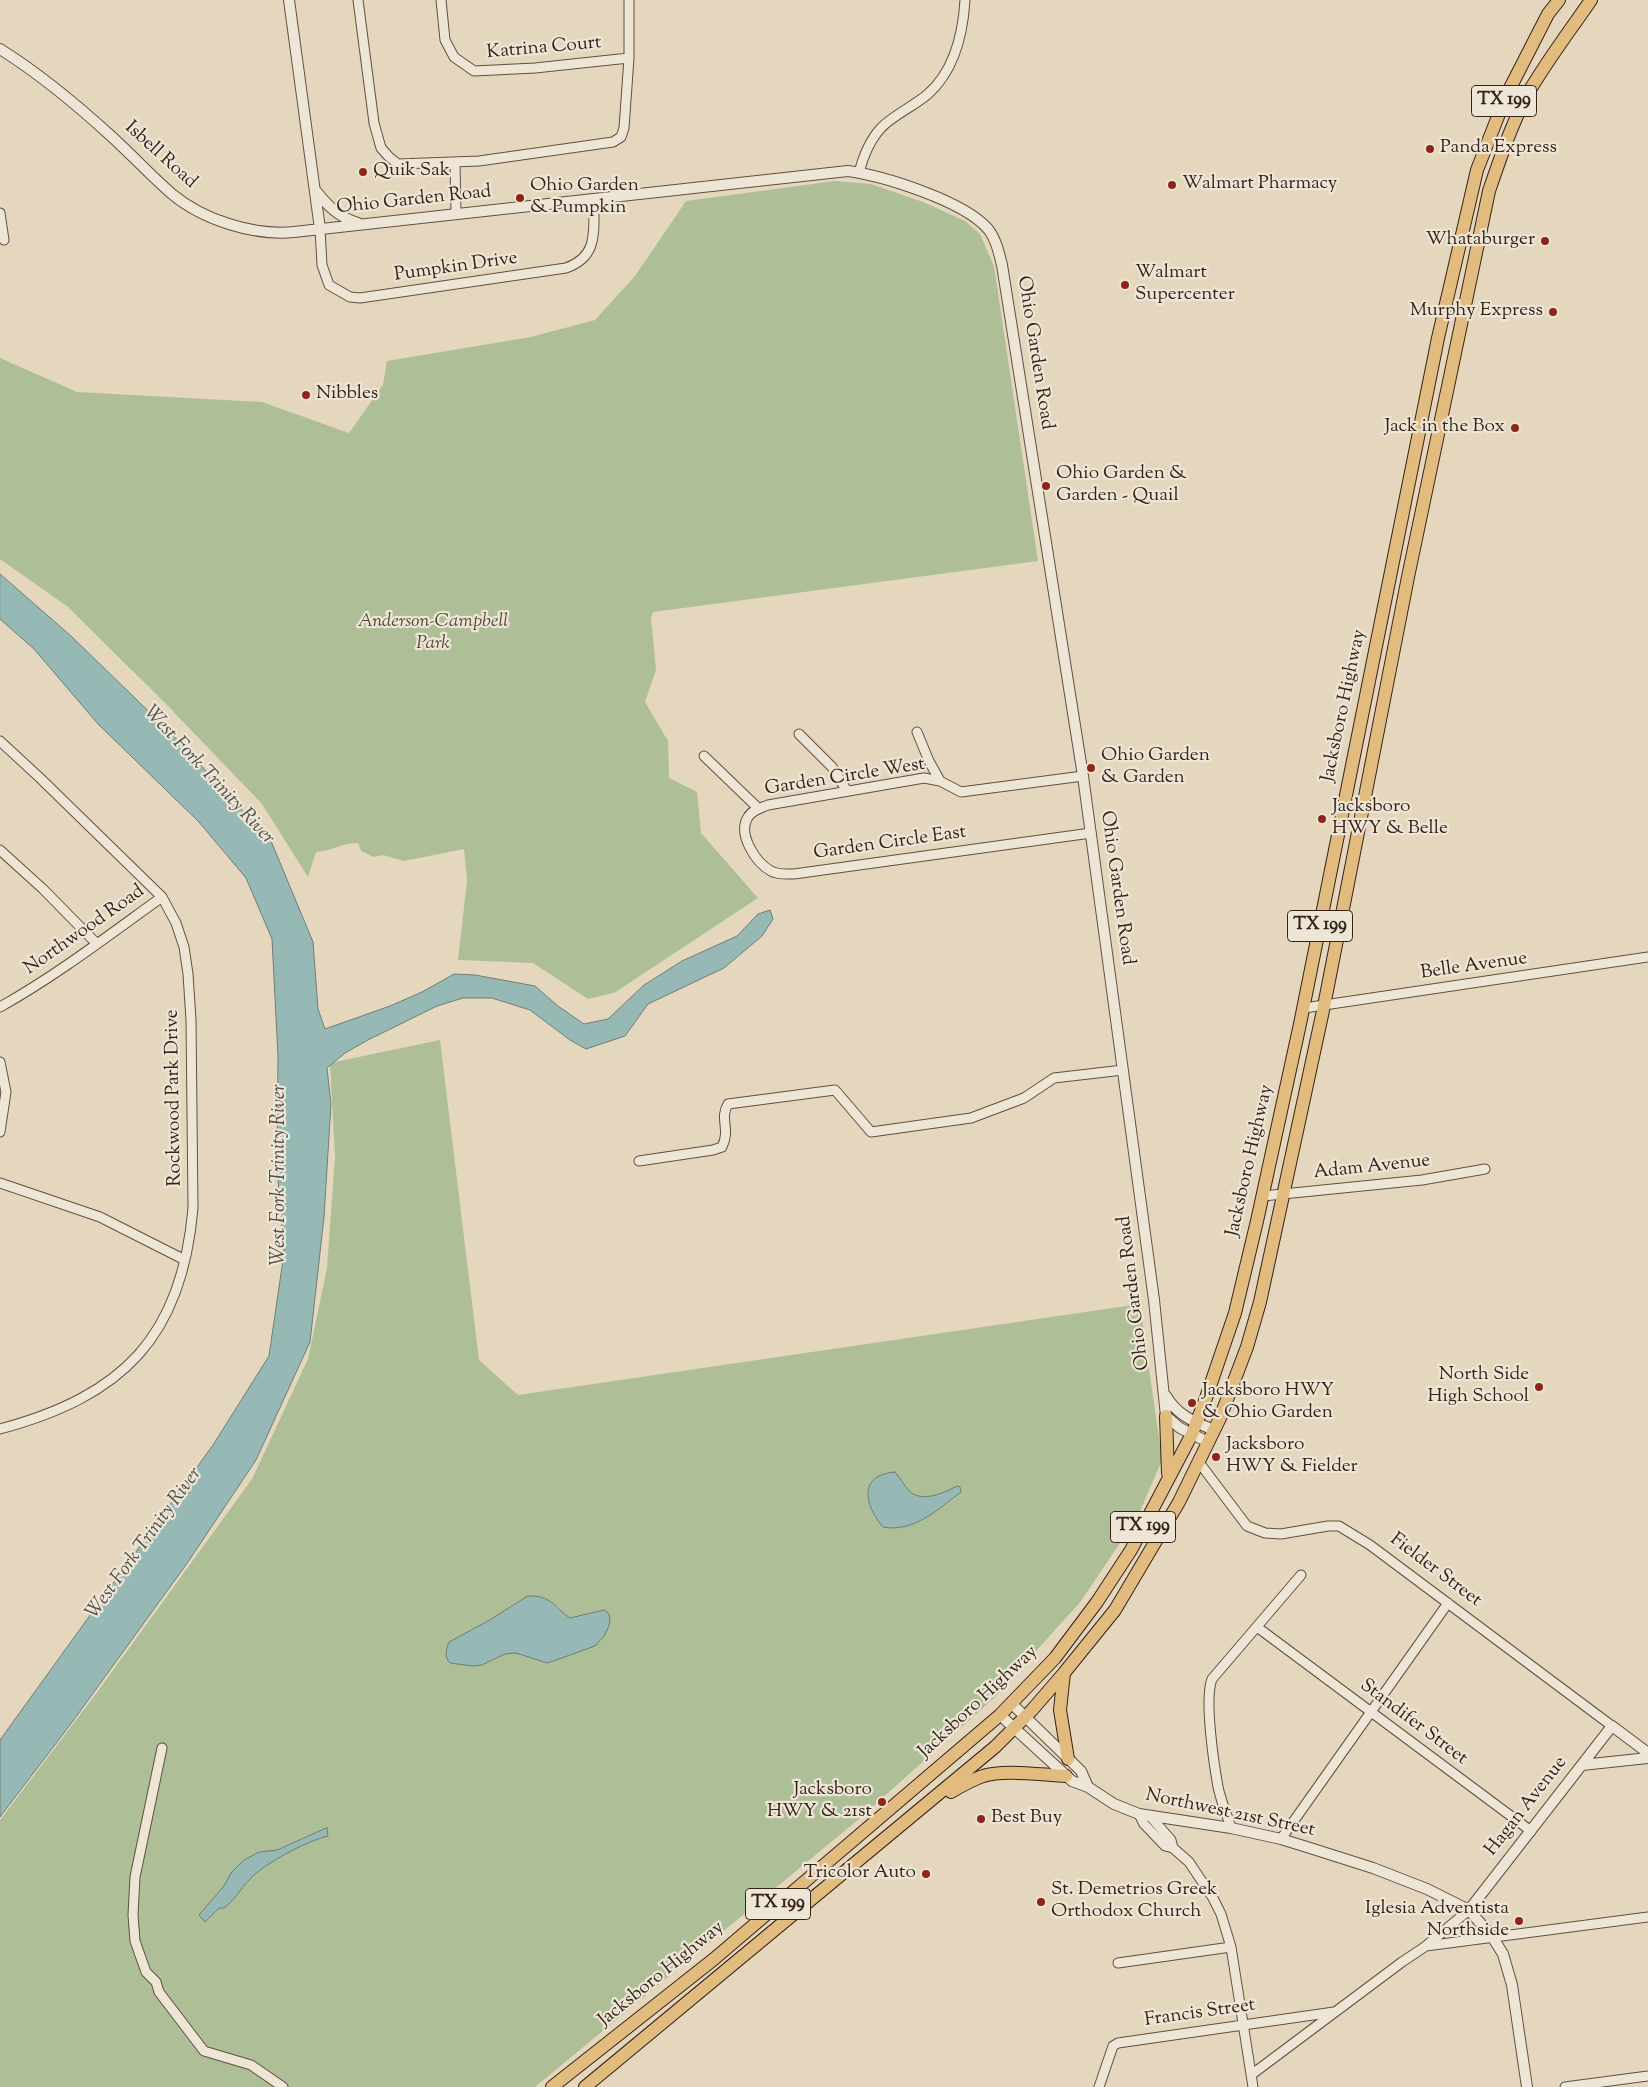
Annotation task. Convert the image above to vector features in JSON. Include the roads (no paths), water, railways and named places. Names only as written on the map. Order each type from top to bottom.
[{"type":"main road","name":"Jacksboro Highway","points":[[552,2087],[698,1972],[1000,1715],[1055,1658],[1097,1602],[1131,1550],[1194,1428],[1235,1313],[1263,1196],[1304,1008],[1403,521],[1435,352],[1477,170],[1505,99],[1530,47],[1558,0]]},
{"type":"main road","name":"Jacksboro Highway","points":[[585,2087],[913,1816],[1015,1728],[1064,1673],[1114,1610],[1180,1502],[1211,1436],[1247,1347],[1260,1302],[1324,1006],[1370,766],[1489,191],[1504,148],[1527,96],[1547,62],[1591,0]]},
{"type":"main road","points":[[1530,47],[1547,62]]},
{"type":"main road","points":[[1435,352],[1454,357]]},
{"type":"main road","points":[[1353,761],[1370,766]]},
{"type":"main road","points":[[1166,1416],[1169,1463],[1168,1480]]},
{"type":"main road","points":[[1064,1673],[1060,1710],[1068,1759]]},
{"type":"main road","points":[[913,1816],[966,1783],[983,1776],[1019,1773],[1066,1776]]},
{"type":"main road","points":[[698,1972],[708,1986]]},
{"type":"street","name":"Ohio Garden Road","points":[[289,0],[320,230],[836,172],[860,173],[890,179],[966,211],[989,230],[997,246],[1002,264],[1083,776],[1154,1300],[1166,1416],[1180,1428],[1194,1428]]},
{"type":"street","points":[[358,0],[374,124],[381,148],[398,164],[479,161],[613,142],[621,137],[624,128],[629,58],[629,0]]},
{"type":"street","name":"Katrina Court","points":[[441,0],[444,40],[454,57],[474,71],[486,72],[629,58]]},
{"type":"street","points":[[860,173],[864,156],[881,127],[929,93],[944,75],[958,44],[963,22],[964,0]]},
{"type":"street","name":"Isbell Road","points":[[0,49],[46,80],[76,104],[174,195],[208,216],[233,226],[256,231],[284,233],[320,230]]},
{"type":"street","points":[[455,162],[456,214]]},
{"type":"street","points":[[315,190],[332,211],[348,220],[364,224]]},
{"type":"street","name":"Pumpkin Drive","points":[[320,230],[322,265],[329,285],[350,297],[360,298],[486,281],[566,268],[576,264],[583,260],[589,251],[593,236],[594,199]]},
{"type":"street","points":[[0,213],[4,240]]},
{"type":"street","points":[[917,732],[928,761],[940,781]]},
{"type":"street","points":[[799,734],[832,768],[847,791]]},
{"type":"street","name":"Rockwood Park Drive","points":[[0,741],[162,897],[179,931],[184,947],[188,974],[191,1020],[193,1208],[190,1238],[178,1287],[163,1323],[148,1344],[127,1368],[70,1406],[34,1420],[0,1429]]},
{"type":"street","points":[[704,756],[758,809]]},
{"type":"street","name":"Garden Circle West","points":[[758,809],[768,805],[924,778],[940,781],[961,792],[1083,776]]},
{"type":"street","name":"Garden Circle East","points":[[758,809],[747,818],[746,839],[759,862],[779,874],[794,874],[1091,833]]},
{"type":"street","points":[[0,850],[43,889],[97,944]]},
{"type":"street","name":"Northwood Road","points":[[0,1007],[97,944],[162,897]]},
{"type":"street","name":"Belle Avenue","points":[[1304,1008],[1648,957]]},
{"type":"street","points":[[0,1062],[6,1092],[0,1132]]},
{"type":"street","points":[[639,1161],[722,1147],[727,1137],[724,1110],[728,1104],[835,1090],[871,1132],[971,1118],[1024,1098],[1054,1078],[1123,1070]]},
{"type":"street","name":"Adam Avenue","points":[[1263,1196],[1422,1180],[1485,1169]]},
{"type":"street","points":[[0,1183],[100,1217],[185,1260]]},
{"type":"street","name":"Ohio Garden Road","points":[[1164,1393],[1172,1406],[1194,1428],[1211,1436]]},
{"type":"street","name":"Fielder Street","points":[[1198,1461],[1247,1526],[1265,1533],[1281,1534],[1328,1526],[1339,1526],[1370,1545],[1648,1753]]},
{"type":"street","points":[[1230,1828],[1218,1788],[1208,1702],[1209,1687],[1212,1679],[1301,1575]]},
{"type":"street","points":[[1281,1839],[1448,1603]]},
{"type":"street","name":"Standifer Street","points":[[1257,1626],[1531,1831]]},
{"type":"street","name":"Northwest 21st Street","points":[[1011,1703],[1081,1771],[1088,1787]]},
{"type":"street","name":"Northwest 21st Street","points":[[1000,1715],[1072,1781],[1088,1787],[1114,1804],[1139,1814],[1230,1828],[1281,1839],[1373,1868],[1427,1889],[1469,1910],[1493,1938],[1503,1954],[1512,1985],[1527,2087]]},
{"type":"street","name":"Hagan Avenue","points":[[1469,1910],[1612,1726]]},
{"type":"street","points":[[162,1748],[135,1877],[133,1915],[135,1941],[146,1972],[156,1982],[159,1992],[204,2051],[251,2064],[283,2087]]},
{"type":"street","points":[[1582,1765],[1648,1758]]},
{"type":"street","points":[[1139,1814],[1144,1824],[1165,1846],[1174,1848]]},
{"type":"street","points":[[1150,1816],[1171,1840],[1174,1848],[1197,1872],[1221,1914],[1231,1947],[1253,2087]]},
{"type":"street","points":[[1251,2075],[1335,2011],[1426,1946],[1469,1910]]},
{"type":"street","points":[[1426,1946],[1648,1917]]},
{"type":"street","points":[[1118,1963],[1231,1947]]},
{"type":"street","name":"Francis Street","points":[[1099,2087],[1113,2046],[1118,2043],[1335,2011]]},
{"type":"street","points":[[1565,2087],[1648,2076]]},
{"type":"water","name":"West Fork Trinity River","points":[[0,574],[71,636],[169,731],[271,841],[313,942],[318,1009],[325,1029],[390,1006],[422,992],[454,974],[475,975],[535,986],[558,1006],[584,1024],[608,1019],[644,985],[682,961],[737,936],[758,914],[770,910],[773,919],[762,936],[724,968],[648,1004],[625,1036],[586,1049],[570,1040],[530,1010],[492,998],[463,998],[437,1006],[368,1040],[345,1053],[327,1068],[331,1104],[324,1217],[310,1342],[256,1460],[188,1562],[73,1721],[0,1817],[0,1740],[213,1445],[269,1356],[284,1253],[277,1168],[278,1056],[272,939],[246,878],[199,822],[98,724],[34,649],[0,619]]},
{"type":"water","points":[[895,1472],[907,1489],[914,1495],[933,1496],[957,1486],[960,1487],[961,1492],[915,1523],[894,1528],[883,1527],[872,1510],[868,1493],[870,1485],[875,1479],[883,1474]]},
{"type":"water","points":[[528,1596],[542,1597],[552,1602],[570,1618],[604,1610],[609,1614],[610,1622],[608,1628],[595,1646],[547,1663],[516,1653],[505,1654],[482,1665],[473,1666],[450,1663],[446,1653],[449,1642]]},
{"type":"water","points":[[327,1828],[328,1836],[287,1853],[266,1866],[224,1908],[219,1908],[205,1922],[199,1915],[224,1886],[231,1873],[244,1860],[259,1852],[277,1850]]},
{"type":"place","name":"Panda Express","points":[[1430,149]]},
{"type":"place","name":"Quik Sak","points":[[363,172]]},
{"type":"place","name":"Walmart Pharmacy","points":[[1172,185]]},
{"type":"place","name":"Ohio Garden & Pumpkin","points":[[520,198]]},
{"type":"place","name":"Whataburger","points":[[1545,241]]},
{"type":"place","name":"Walmart Supercenter","points":[[1125,285]]},
{"type":"place","name":"Murphy Express","points":[[1553,312]]},
{"type":"place","name":"Nibbles","points":[[306,395]]},
{"type":"place","name":"Jack in the Box","points":[[1515,428]]},
{"type":"place","name":"Ohio Garden & Garden - Quail","points":[[1046,486]]},
{"type":"place","name":"Ohio Garden & Garden","points":[[1091,768]]},
{"type":"place","name":"Jacksboro HWY & Belle","points":[[1322,819]]},
{"type":"place","name":"North Side High School","points":[[1539,1387]]},
{"type":"place","name":"Jacksboro HWY & Ohio Garden","points":[[1192,1403]]},
{"type":"place","name":"Jacksboro HWY & Fielder","points":[[1216,1457]]},
{"type":"place","name":"Jacksboro HWY & 21st","points":[[882,1802]]},
{"type":"place","name":"Best Buy","points":[[981,1819]]},
{"type":"place","name":"Tricolor Auto","points":[[926,1874]]},
{"type":"place","name":"St. Demetrios Greek Orthodox Church","points":[[1041,1902]]},
{"type":"place","name":"Iglesia Adventista Northside","points":[[1519,1921]]},
{"type":"park label","name":"Anderson-Campbell Park","points":[[433,634]]}]
